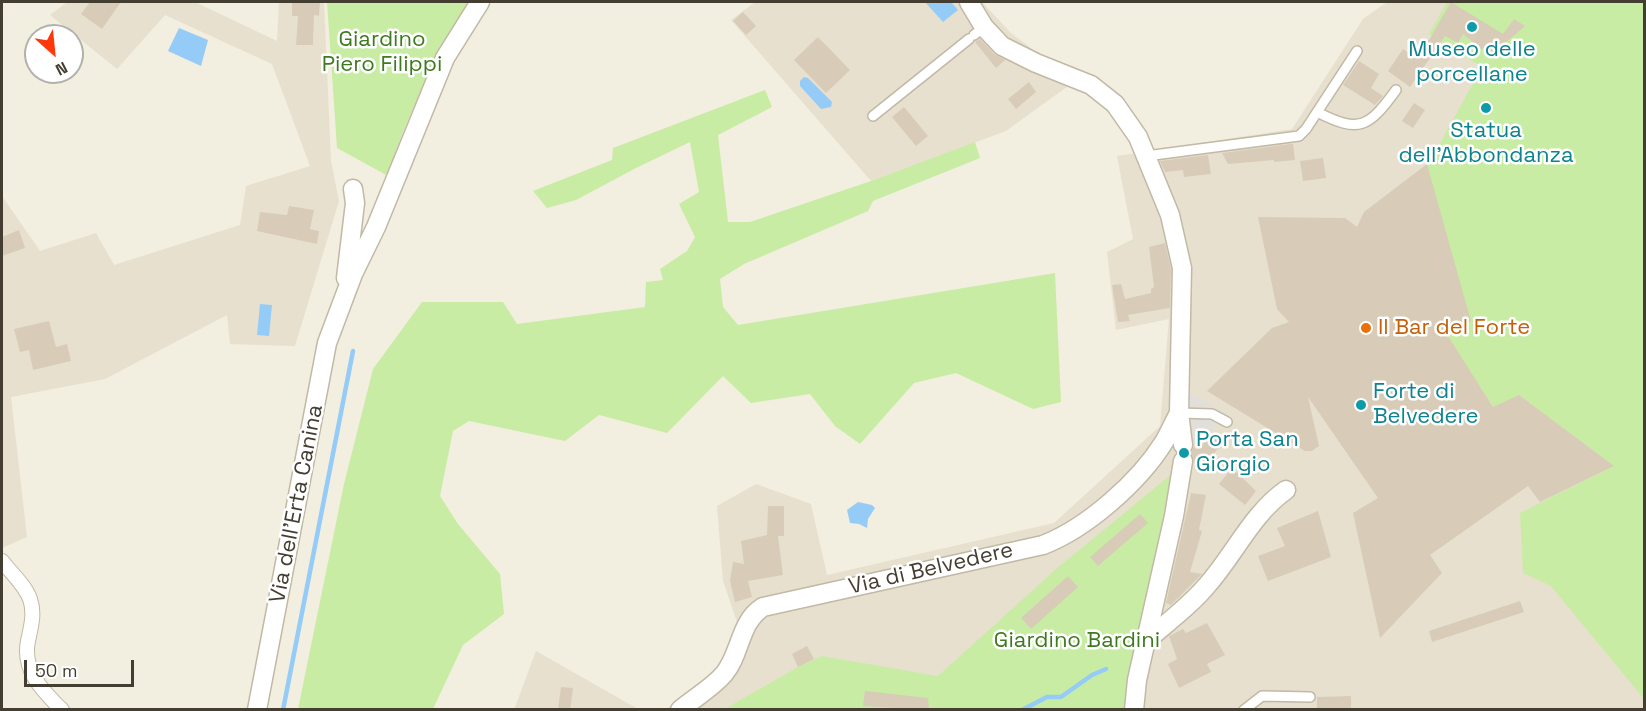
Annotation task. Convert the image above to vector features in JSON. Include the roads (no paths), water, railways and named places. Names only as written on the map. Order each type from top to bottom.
[{"type":"street","name":"Via dell'Erta Canina","points":[[257,710],[327,343],[353,274],[376,227],[445,58],[480,2]]},
{"type":"street","points":[[969,2],[976,34],[1036,63],[1090,85],[1104,94],[1138,137],[1170,215],[1182,268],[1179,413],[1183,453],[1174,516],[1137,680],[1134,710]]},
{"type":"street","name":"Via dell'Erta Canina","points":[[343,300],[355,203],[353,189]]},
{"type":"street","name":"Via di Belvedere","points":[[680,710],[724,674],[747,622],[757,610],[770,605],[1053,541],[1086,520],[1129,484],[1164,442],[1179,413]]},
{"type":"street","points":[[1147,640],[1208,585],[1247,531],[1286,490]]},
{"type":"street","points":[[2,561],[30,598],[32,611],[27,645],[28,661],[33,676],[41,689],[62,710]]},
{"type":"lane","points":[[873,116],[976,34]]},
{"type":"lane","points":[[1146,156],[1299,136],[1357,51]]},
{"type":"lane","points":[[1317,112],[1341,124],[1361,124],[1378,115],[1396,90]]},
{"type":"lane","points":[[1179,413],[1212,414],[1227,422]]},
{"type":"lane","points":[[1244,710],[1262,696],[1310,697]]},
{"type":"water","points":[[925,2],[951,2],[958,10],[943,22]]},
{"type":"water","points":[[179,28],[208,40],[201,66],[168,51]]},
{"type":"water","points":[[804,77],[808,78],[832,102],[831,107],[821,109],[800,86],[800,81]]},
{"type":"water","points":[[260,304],[272,305],[269,336],[257,335]]},
{"type":"water","points":[[858,502],[872,505],[875,508],[868,519],[867,528],[850,523],[847,510]]},
{"type":"waterway","points":[[283,710],[353,351]]},
{"type":"waterway","points":[[1022,710],[1047,697],[1061,697],[1092,675],[1106,669]]},
{"type":"place","name":"Museo delle porcellane","points":[[1472,27]]},
{"type":"place","name":"Statua dell'Abbondanza","points":[[1486,108]]},
{"type":"place","name":"Il Bar del Forte","points":[[1366,328]]},
{"type":"place","name":"Forte di Belvedere","points":[[1361,405]]},
{"type":"place","name":"Porta San Giorgio","points":[[1184,453]]},
{"type":"park label","name":"Giardino Piero Filippi","points":[[382,52]]},
{"type":"park label","name":"Giardino Bardini","points":[[1077,641]]}]
